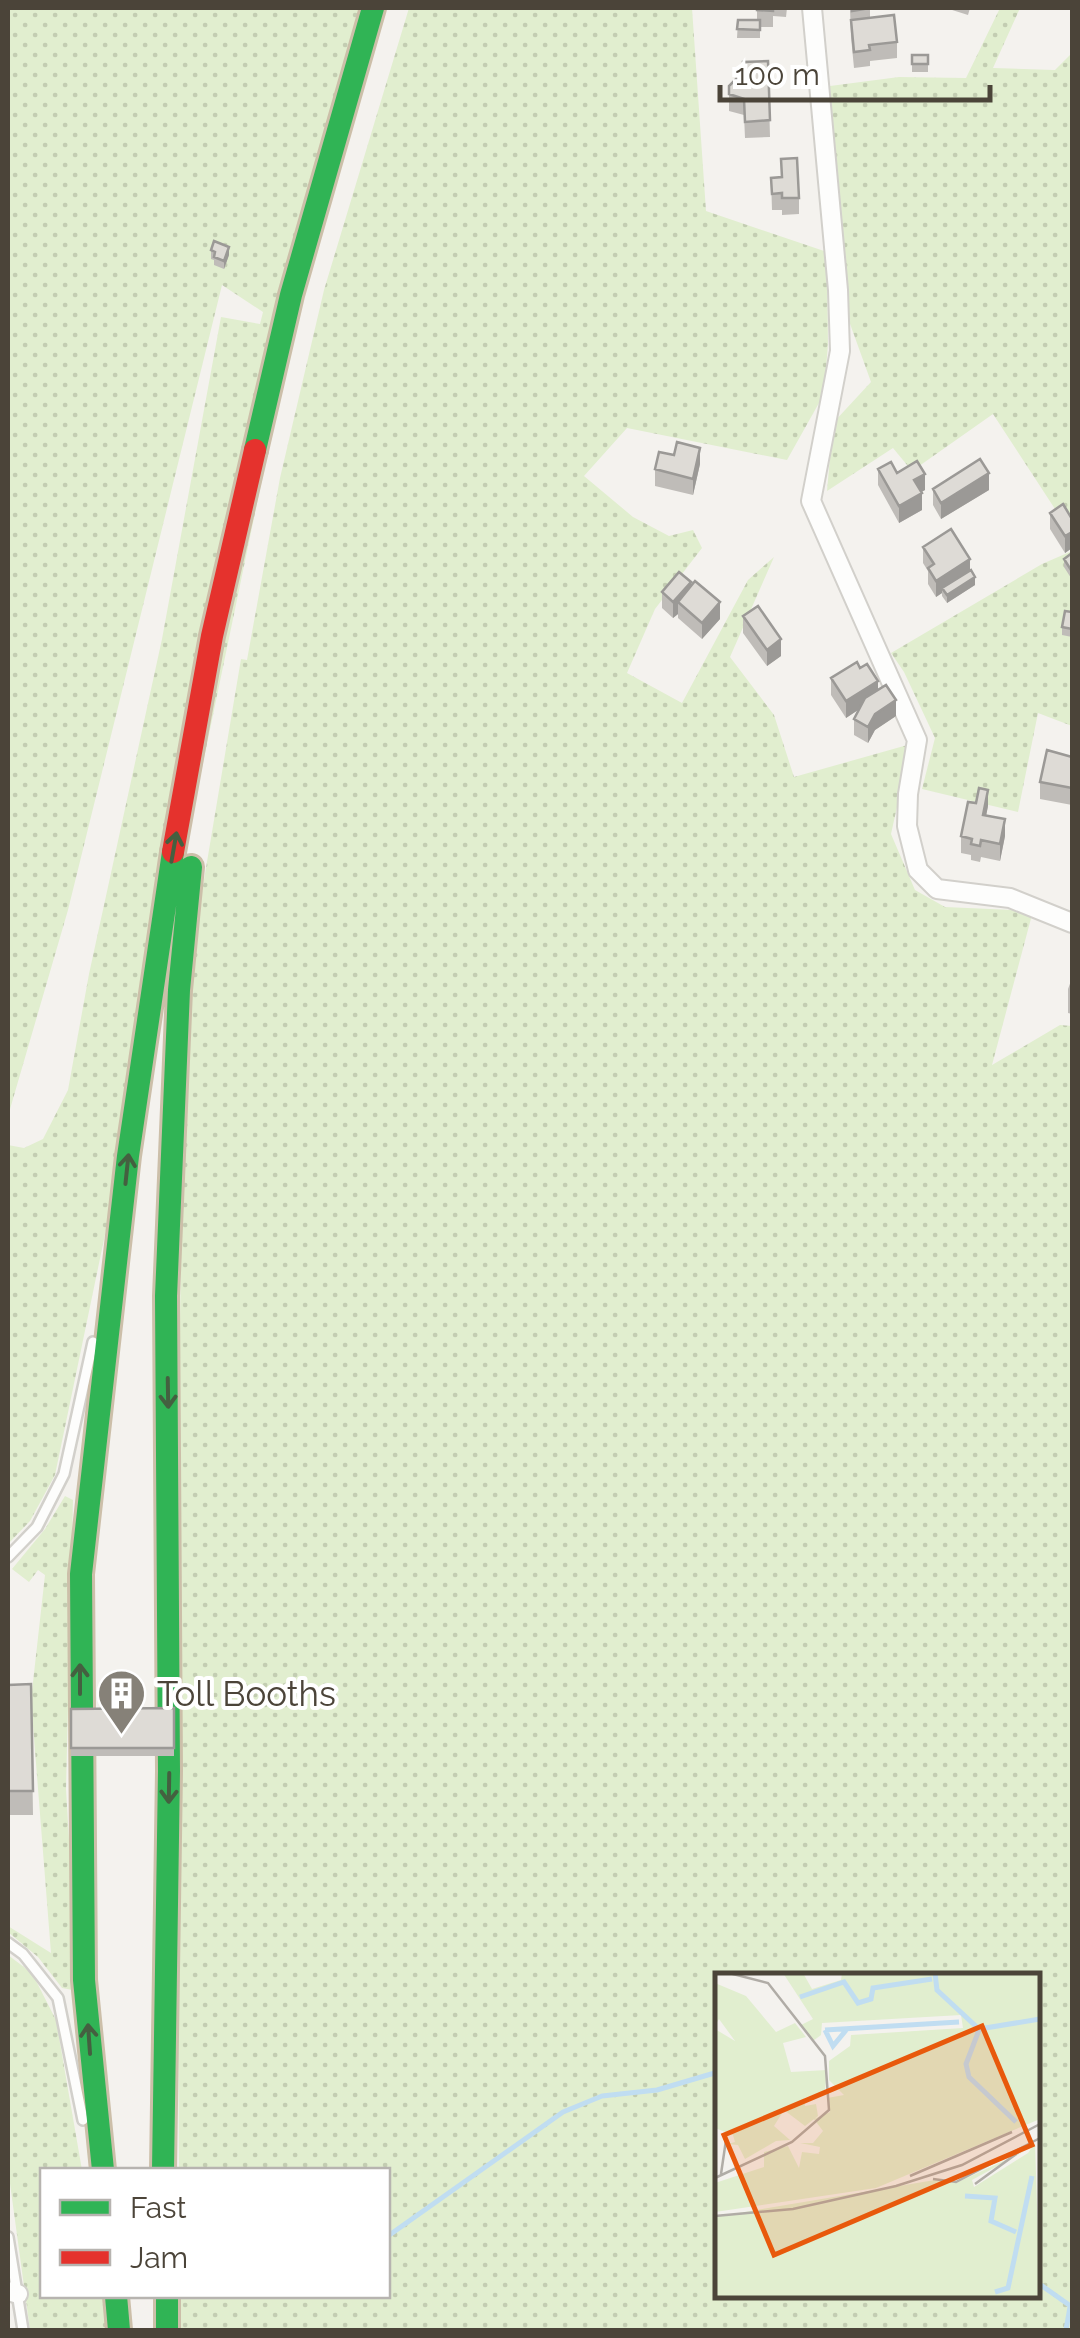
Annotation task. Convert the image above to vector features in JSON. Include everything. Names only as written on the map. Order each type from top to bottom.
[{"type":"highway","points":[[100,2168],[84,1980],[81,1574],[128,1156],[165,897],[212,636],[296,278],[373,8]]},
{"type":"highway","points":[[163,2168],[169,1771],[166,1296],[179,990],[188,879],[230,640],[304,308],[394,8]]},
{"type":"highway","points":[[116,2298],[119,2330]]},
{"type":"highway","points":[[167,2298],[167,2330]]},
{"type":"street","points":[[812,8],[840,351],[811,500],[918,740],[908,794],[907,826],[918,870],[937,889],[1010,898],[1072,923]]},
{"type":"lane","points":[[8,1558],[37,1527],[64,1474],[88,1361],[116,1266]]},
{"type":"lane","points":[[8,1943],[24,1954],[58,1998],[100,2168]]},
{"type":"lane","points":[[8,2237],[13,2292],[23,2330]]},
{"type":"green space","points":[[8,8],[360,8],[55,1475],[30,1521],[8,1544],[8,1145],[24,1148],[43,1139],[68,1090],[89,974],[162,639],[221,317],[260,324],[263,312],[222,285],[68,910],[8,1116]]},
{"type":"green space","points":[[409,8],[692,8],[706,211],[827,252],[824,394],[787,460],[627,428],[584,476],[633,517],[669,536],[693,530],[702,548],[655,609],[627,673],[682,703],[748,580],[774,557],[730,657],[774,715],[794,777],[911,744],[891,834],[915,890],[945,907],[1033,911],[992,1065],[1060,1025],[1072,1026],[1072,2330],[178,2330],[178,2298],[390,2298],[390,2168],[179,2168],[176,1649],[184,999],[241,659],[247,660],[280,478],[324,290]]},
{"type":"green space","points":[[1000,8],[1020,8],[993,68],[1055,70],[1072,53],[1072,535],[993,414],[912,471],[893,448],[827,491],[833,423],[871,382],[849,321],[830,86],[899,77],[966,78]]},
{"type":"green space","points":[[1072,551],[1072,726],[1038,713],[1018,812],[922,789],[935,738],[891,653],[1042,564]]},
{"type":"green space","points":[[65,1496],[73,1500],[66,1789],[78,1991],[62,1988],[38,1957],[8,1932],[8,1926],[51,1953],[31,1700],[45,1575],[38,1570],[29,1582],[12,1569],[45,1529]]},
{"type":"green space","points":[[8,1955],[32,1973],[56,2020],[82,2168],[40,2168],[40,2298],[106,2298],[112,2330],[30,2330],[8,2169]]},
{"type":"building","points":[[894,15],[897,42],[869,45],[870,50],[854,52],[851,20]]},
{"type":"building","points":[[738,20],[760,20],[760,30],[737,29]]},
{"type":"building","points":[[912,55],[928,55],[928,64],[912,64]]},
{"type":"building","points":[[768,61],[770,120],[745,122],[744,99],[729,94],[729,86],[736,79],[744,79],[743,62]]},
{"type":"building","points":[[797,158],[799,198],[772,194],[771,178],[782,177],[781,159]]},
{"type":"building","points":[[214,241],[229,247],[224,261],[214,257]]},
{"type":"building","points":[[677,442],[700,448],[693,479],[655,469],[659,452],[674,455]]},
{"type":"building","points":[[980,459],[989,473],[941,503],[933,489]]},
{"type":"building","points":[[917,461],[925,474],[914,480],[922,493],[899,506],[878,469],[891,462],[897,473]]},
{"type":"building","points":[[1063,504],[1072,519],[1072,532],[1065,536],[1050,513]]},
{"type":"building","points":[[951,529],[970,559],[936,581],[928,568],[934,564],[923,547]]},
{"type":"building","points":[[1072,553],[1072,569],[1071,570],[1064,559]]},
{"type":"building","points":[[971,570],[975,577],[947,595],[942,588]]},
{"type":"building","points":[[679,572],[691,582],[673,602],[662,592]]},
{"type":"building","points":[[695,581],[720,602],[702,623],[678,602]]},
{"type":"building","points":[[758,606],[781,639],[767,650],[743,616]]},
{"type":"building","points":[[1065,611],[1072,612],[1072,629],[1062,627]]},
{"type":"building","points":[[857,662],[860,668],[867,664],[878,681],[846,701],[831,678]]},
{"type":"building","points":[[886,685],[896,700],[875,714],[868,727],[854,719],[865,698]]},
{"type":"building","points":[[1047,750],[1072,757],[1072,788],[1040,782]]},
{"type":"building","points":[[979,788],[988,790],[983,815],[1005,819],[1000,844],[981,840],[980,846],[961,836],[968,802],[976,803]]},
{"type":"building","points":[[31,1684],[33,1791],[8,1791],[8,1685]]},
{"type":"building","name":"Toll Booths","points":[[174,1708],[174,1748],[71,1748],[71,1709]]},
{"type":"waterway","points":[[390,2235],[563,2112],[602,2096],[657,2090],[715,2073]]},
{"type":"waterway","points":[[1040,2284],[1072,2307]]},
{"type":"waterway","points":[[1066,2330],[1070,2307]]},
{"type":"traffic: fast","points":[[255,450],[291,295],[373,8]]},
{"type":"traffic: fast","points":[[103,2168],[84,1980],[81,1574],[128,1156],[173,852]]},
{"type":"traffic: fast","points":[[163,2168],[169,1771],[166,1296],[179,990],[191,867]]},
{"type":"traffic: fast","points":[[116,2298],[119,2330]]},
{"type":"traffic: fast","points":[[167,2298],[167,2330]]},
{"type":"traffic: jam","points":[[173,852],[212,636],[255,450]]},
{"type":"place","name":"Toll Booths","points":[[122,1736]]}]
